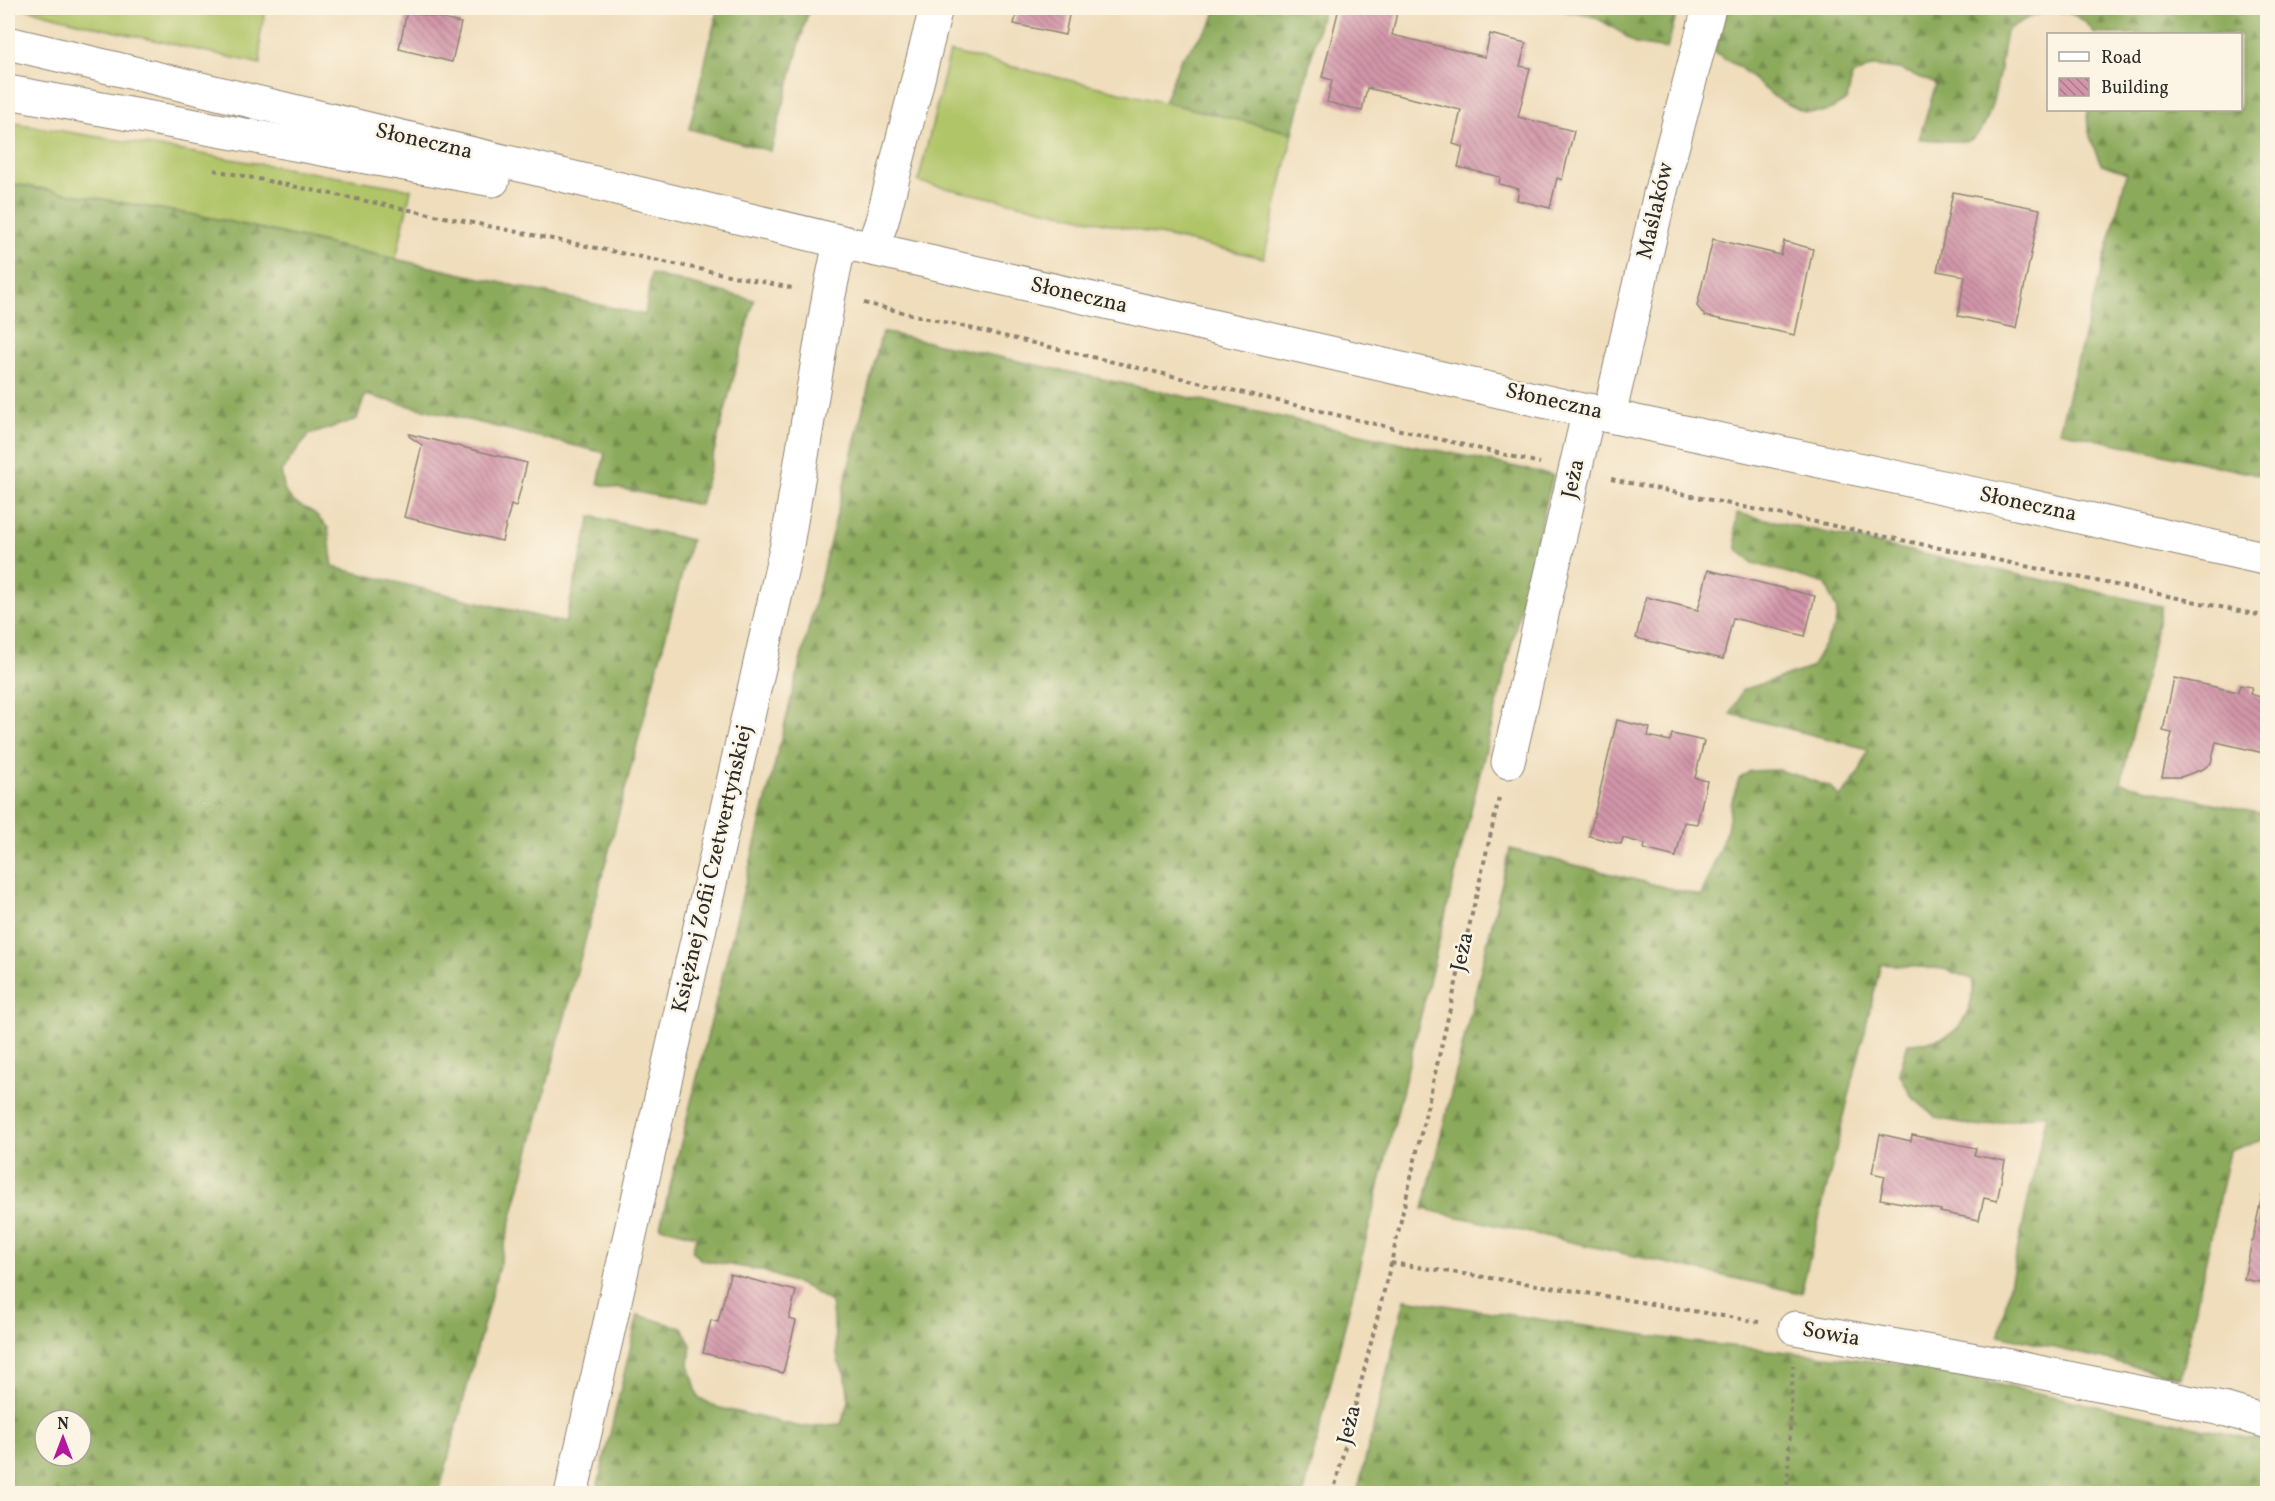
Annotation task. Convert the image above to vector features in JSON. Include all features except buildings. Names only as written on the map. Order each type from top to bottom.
[{"type":"main road","points":[[872,249],[882,222],[936,8]]},
{"type":"main road","name":"Maślaków","points":[[1599,413],[1709,8]]},
{"type":"main road","name":"Słoneczna","points":[[8,43],[840,242],[1599,413],[2268,559]]},
{"type":"main road","name":"Słoneczna","points":[[8,92],[840,242]]},
{"type":"main road","name":"Księżnej Zofii Czetwertyńskiej","points":[[572,1494],[787,545],[840,242]]},
{"type":"main road","name":"Jeża","points":[[1508,762],[1576,471],[1599,413]]},
{"type":"main road","name":"Sowia","points":[[1795,1328],[1999,1364],[2227,1410],[2268,1422]]},
{"type":"path","points":[[207,169],[829,295],[1576,471],[2268,617]]},
{"type":"path","name":"Jeża","points":[[1333,1494],[1391,1263],[1508,762]]},
{"type":"path","name":"Sowia","points":[[1391,1263],[1795,1328]]},
{"type":"path","points":[[1787,1494],[1795,1328]]},
{"type":"green space","points":[[23,8],[266,8],[260,37],[261,64],[100,28]]},
{"type":"green space","points":[[718,8],[809,8],[771,151],[689,129]]},
{"type":"green space","points":[[1217,8],[1323,8],[1293,133],[1164,102],[1181,59],[1212,23]]},
{"type":"green space","points":[[1552,8],[1678,8],[1667,49],[1635,44],[1622,33],[1595,17]]},
{"type":"green space","points":[[1726,8],[2247,8],[2267,13],[2267,477],[2059,431],[2127,173],[2101,164],[2089,131],[2088,111],[2242,111],[2242,33],[2094,33],[2076,16],[2065,13],[2053,12],[2029,18],[2006,31],[1996,91],[1991,107],[1979,133],[1966,141],[1919,139],[1936,84],[1899,69],[1873,66],[1852,76],[1847,100],[1826,112],[1804,112],[1777,99],[1739,67],[1714,53]]},
{"type":"green space","points":[[950,52],[1293,133],[1264,258],[918,182]]},
{"type":"green space","points":[[8,122],[411,189],[396,259],[213,218],[8,183]]},
{"type":"green space","points":[[8,183],[213,218],[645,315],[651,274],[754,300],[700,505],[598,484],[605,453],[365,395],[357,419],[309,435],[281,471],[285,492],[295,503],[313,512],[328,528],[333,567],[565,623],[591,516],[691,540],[439,1493],[8,1493]]},
{"type":"green space","points":[[882,332],[1553,475],[1304,1493],[596,1493],[638,1315],[682,1328],[691,1345],[689,1364],[698,1397],[716,1407],[801,1427],[841,1424],[849,1401],[846,1377],[838,1361],[831,1302],[804,1286],[760,1270],[701,1260],[692,1250],[697,1236],[660,1227]]},
{"type":"green space","points":[[1737,513],[2162,606],[2121,783],[2268,815],[2267,1132],[2262,1140],[2229,1151],[2181,1377],[1999,1335],[2047,1113],[1980,1127],[1937,1118],[1912,1097],[1899,1073],[1908,1043],[1935,1040],[1956,1030],[1965,1017],[1971,1001],[1972,979],[1944,969],[1881,964],[1801,1293],[1423,1209],[1510,849],[1701,896],[1727,829],[1739,779],[1750,771],[1777,770],[1830,787],[1840,797],[1861,769],[1868,749],[1731,714],[1742,690],[1811,668],[1835,626],[1837,611],[1826,584],[1753,563],[1737,549],[1735,528]]},
{"type":"green space","points":[[1405,1299],[1691,1342],[1901,1364],[2267,1442],[2267,1493],[1357,1493]]}]
